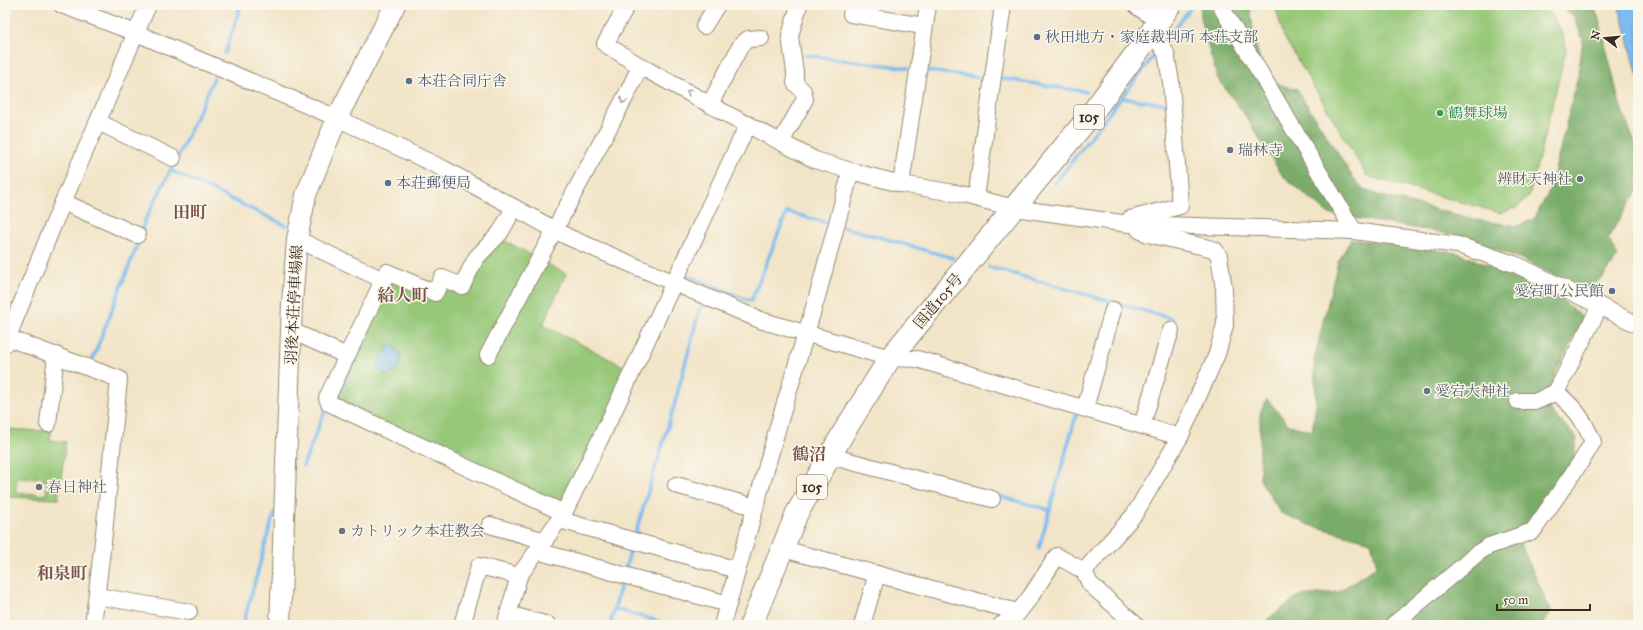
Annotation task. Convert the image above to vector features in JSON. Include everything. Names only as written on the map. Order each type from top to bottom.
[{"type":"highway","name":"国道105号","points":[[751,625],[797,513],[890,358],[1161,32]]},
{"type":"main road","name":"羽後本荘停車場線","points":[[280,625],[297,239],[306,195],[337,118],[395,5]]},
{"type":"street","points":[[62,5],[136,34],[337,118],[444,169],[568,237],[760,320],[890,358],[917,360],[1180,437]]},
{"type":"street","points":[[93,625],[119,379],[56,356],[6,341],[63,202],[148,5]]},
{"type":"street","points":[[627,5],[605,44],[640,66],[815,160],[851,172],[900,184],[976,198],[1014,208],[1123,223],[1354,231],[1458,245],[1517,266],[1638,325]]},
{"type":"street","points":[[704,26],[717,5]]},
{"type":"street","points":[[781,142],[805,99],[803,91],[795,83],[790,36],[799,5]]},
{"type":"street","points":[[900,184],[928,5]]},
{"type":"street","points":[[976,198],[1004,5]]},
{"type":"street","points":[[1123,223],[1180,206],[1172,82],[1161,32],[1135,5]]},
{"type":"street","points":[[1220,5],[1354,231]]},
{"type":"street","points":[[851,14],[924,26]]},
{"type":"street","points":[[710,104],[741,45],[748,39],[761,38]]},
{"type":"street","points":[[488,355],[629,90],[640,66]]},
{"type":"street","points":[[98,122],[172,158]]},
{"type":"street","points":[[548,625],[506,619],[519,576],[562,517],[619,400],[748,124]]},
{"type":"street","points":[[722,625],[851,172]]},
{"type":"street","points":[[63,202],[137,235]]},
{"type":"street","points":[[297,239],[385,276],[435,293],[442,278],[462,286],[476,258],[500,233],[514,208]]},
{"type":"street","points":[[1084,571],[1134,515],[1180,437],[1217,354],[1225,325],[1224,289],[1219,256],[1215,250],[1148,234],[1123,223]]},
{"type":"street","points":[[385,276],[327,398],[329,403],[562,517],[737,570]]},
{"type":"street","points":[[1518,401],[1537,401],[1556,392],[1600,306]]},
{"type":"street","points":[[1085,408],[1113,310]]},
{"type":"street","points":[[1142,425],[1171,330]]},
{"type":"street","points":[[292,331],[347,356]]},
{"type":"street","points":[[48,424],[56,356]]},
{"type":"street","points":[[1393,625],[1479,552],[1489,546],[1533,531],[1582,460],[1592,442],[1585,424],[1573,407],[1556,392]]},
{"type":"street","points":[[830,456],[992,499]]},
{"type":"street","points":[[676,485],[755,508]]},
{"type":"street","points":[[490,525],[541,546],[728,604]]},
{"type":"street","points":[[783,549],[1018,612]]},
{"type":"street","points":[[1001,625],[1014,618],[1035,590],[1057,556],[1084,571],[1090,584],[1136,625]]},
{"type":"street","points":[[462,625],[479,566],[519,576]]},
{"type":"street","points":[[862,625],[877,574]]},
{"type":"street","points":[[97,596],[189,612]]},
{"type":"green space","points":[[1200,5],[1250,5],[1254,36],[1264,69],[1270,78],[1276,83],[1297,89],[1352,176],[1363,189],[1381,196],[1483,221],[1518,226],[1534,219],[1550,190],[1578,76],[1583,40],[1574,17],[1561,5],[1593,5],[1600,22],[1620,105],[1638,151],[1638,190],[1608,238],[1618,257],[1602,278],[1590,287],[1575,286],[1520,258],[1457,235],[1329,214],[1282,175],[1243,112],[1218,79],[1202,27]]},
{"type":"green space","name":"鶴舞球場","points":[[1277,5],[1540,5],[1558,25],[1566,50],[1529,197],[1516,208],[1500,213],[1367,176],[1284,37],[1276,9]]},
{"type":"green space","points":[[500,238],[566,274],[543,325],[631,370],[559,512],[329,399],[388,277],[436,299],[445,282],[464,290],[480,261]]},
{"type":"green space","points":[[1351,239],[1458,253],[1502,271],[1560,299],[1584,318],[1554,376],[1550,410],[1577,438],[1573,460],[1520,543],[1551,611],[1543,625],[1265,625],[1268,619],[1298,596],[1338,592],[1377,566],[1371,542],[1309,525],[1281,513],[1260,480],[1260,413],[1267,399],[1289,425],[1312,431],[1316,404],[1314,359],[1338,262]]},
{"type":"green space","points":[[5,405],[7,429],[43,431],[44,428],[52,429],[50,440],[66,442],[58,499],[5,497]],"holes":[[[35,477],[43,477],[43,480],[47,480],[46,495],[15,492],[17,478],[35,479]]]},
{"type":"water","points":[[1618,5],[1638,5],[1638,77],[1625,26]]},
{"type":"water","points":[[392,345],[399,353],[400,362],[397,369],[388,375],[380,372],[378,369],[380,356],[386,352],[387,347]]},
{"type":"waterway","points":[[225,53],[241,5]]},
{"type":"waterway","points":[[1164,43],[1191,7]]},
{"type":"waterway","points":[[1055,183],[1159,49]]},
{"type":"waterway","points":[[805,55],[908,68]]},
{"type":"waterway","points":[[928,71],[983,78]]},
{"type":"waterway","points":[[178,157],[214,78]]},
{"type":"waterway","points":[[999,78],[1087,92]]},
{"type":"waterway","points":[[1122,98],[1167,104]]},
{"type":"waterway","points":[[142,232],[144,222],[175,162]]},
{"type":"waterway","points":[[170,170],[287,226]]},
{"type":"waterway","points":[[684,274],[751,301],[787,212],[832,224]]},
{"type":"waterway","points":[[843,227],[953,258]]},
{"type":"waterway","points":[[92,361],[140,238]]},
{"type":"waterway","points":[[989,267],[1173,319]]},
{"type":"waterway","points":[[635,535],[674,406],[700,308]]},
{"type":"waterway","points":[[339,401],[336,400],[367,333]]},
{"type":"waterway","points":[[5,368],[12,347],[16,348]]},
{"type":"waterway","points":[[303,466],[327,406]]},
{"type":"waterway","points":[[1039,548],[1077,412]]},
{"type":"waterway","points":[[995,495],[1050,510]]},
{"type":"waterway","points":[[243,625],[272,520],[276,511]]},
{"type":"waterway","points":[[625,570],[632,545]]},
{"type":"waterway","points":[[610,625],[621,584]]},
{"type":"waterway","points":[[615,609],[671,625]]},
{"type":"place","name":"秋田地方・家庭裁判所 本荘支部","points":[[1037,37]]},
{"type":"place","name":"本荘合同庁舎","points":[[409,81]]},
{"type":"place","name":"鶴舞球場","points":[[1440,113]]},
{"type":"place","name":"瑞林寺","points":[[1230,150]]},
{"type":"place","name":"辨財天神社","points":[[1580,179]]},
{"type":"place","name":"本荘郵便局","points":[[388,183]]},
{"type":"place","name":"愛宕町公民館","points":[[1612,291]]},
{"type":"place","name":"愛宕大神社","points":[[1427,391]]},
{"type":"place","name":"春日神社","points":[[39,487]]},
{"type":"place","name":"カトリック本荘教会","points":[[342,531]]},
{"type":"district","name":"田町","points":[[190,212]]},
{"type":"district","name":"給人町","points":[[403,295]]},
{"type":"district","name":"鶴沼","points":[[809,454]]},
{"type":"district","name":"和泉町","points":[[62,573]]}]
